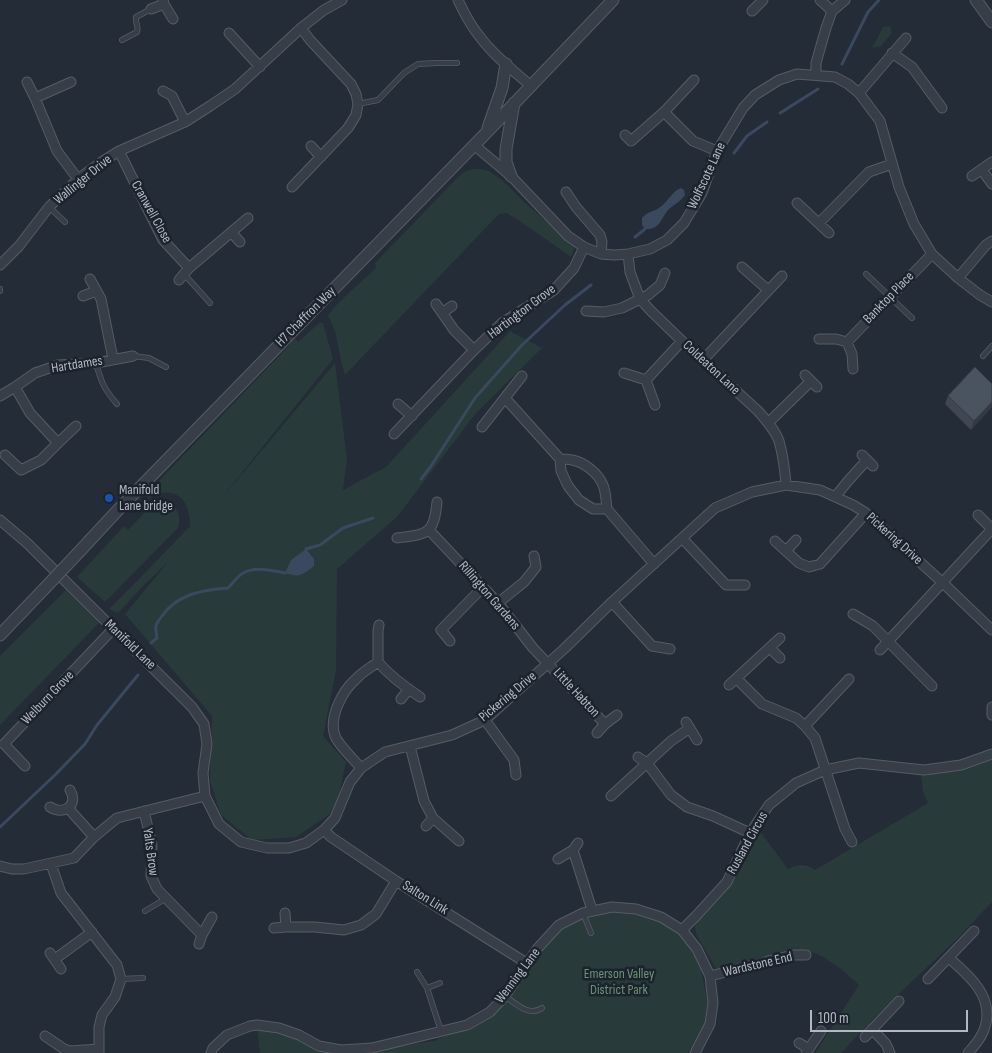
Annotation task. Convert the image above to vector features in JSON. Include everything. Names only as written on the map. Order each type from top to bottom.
[{"type":"street","name":"Wallinger Drive","points":[[0,265],[19,246],[49,207],[78,179],[119,152],[185,122],[235,89],[301,28],[324,10],[342,0]]},
{"type":"street","points":[[458,0],[467,19],[480,38],[531,86]]},
{"type":"street","name":"H7 Chaffron Way","points":[[0,635],[117,510],[487,132],[613,0]]},
{"type":"street","points":[[752,11],[763,0]]},
{"type":"street","points":[[820,0],[832,11]]},
{"type":"street","points":[[816,75],[816,63],[832,11],[845,0]]},
{"type":"street","points":[[976,0],[992,22]]},
{"type":"street","points":[[151,9],[163,2],[173,19]]},
{"type":"street","points":[[292,187],[348,128],[356,115],[358,104],[356,94],[350,84],[301,28]]},
{"type":"street","points":[[229,34],[260,67]]},
{"type":"street","points":[[859,93],[906,38]]},
{"type":"street","points":[[892,53],[912,67],[942,108]]},
{"type":"street","points":[[487,132],[502,88],[506,64]]},
{"type":"street","name":"Wolfscote Lane","points":[[474,145],[511,176],[568,236],[584,247],[601,254],[628,254],[650,249],[667,240],[684,223],[702,193],[717,152],[743,108],[755,94],[779,80],[797,74],[835,77],[859,93],[880,121],[899,187],[914,224],[932,254],[958,278],[992,302]]},
{"type":"street","points":[[624,135],[631,141],[664,112],[694,80]]},
{"type":"street","points":[[27,82],[57,152],[78,179]]},
{"type":"street","points":[[35,98],[71,82]]},
{"type":"street","points":[[164,90],[172,96],[185,122]]},
{"type":"street","points":[[924,101],[932,94]]},
{"type":"street","points":[[511,176],[506,162],[506,149],[514,103]]},
{"type":"street","points":[[664,112],[693,141],[717,152]]},
{"type":"street","points":[[311,146],[321,157]]},
{"type":"street","name":"Cranwell Close","points":[[119,152],[164,240],[184,274]]},
{"type":"street","points":[[972,176],[992,162]]},
{"type":"street","points":[[819,223],[869,172],[892,164]]},
{"type":"street","points":[[982,170],[992,184]]},
{"type":"street","points":[[566,192],[600,235],[602,242],[601,254]]},
{"type":"street","points":[[797,203],[829,233]]},
{"type":"street","points":[[184,274],[248,218]]},
{"type":"street","points":[[231,232],[240,242]]},
{"type":"street","points":[[958,278],[986,245],[992,241]]},
{"type":"street","name":"Hartington Grove","points":[[394,434],[474,350],[502,324],[554,290],[574,268],[584,247]]},
{"type":"street","name":"Coldeaton Lane","points":[[628,254],[630,272],[640,299],[682,341],[758,411],[768,423],[778,440],[786,485]]},
{"type":"street","name":"Banktop Place","points":[[847,342],[932,254]]},
{"type":"street","points":[[742,267],[768,290]]},
{"type":"street","points":[[586,311],[604,312],[622,308],[648,295],[660,285],[665,273]]},
{"type":"street","points":[[703,360],[782,276]]},
{"type":"street","name":"Hartdames","points":[[90,279],[101,300],[113,359]]},
{"type":"street","points":[[83,296],[96,291]]},
{"type":"street","points":[[436,304],[454,330],[474,350]]},
{"type":"street","points":[[442,313],[452,306]]},
{"type":"street","points":[[820,338],[847,342],[852,354],[853,370]]},
{"type":"street","points":[[646,380],[682,341]]},
{"type":"street","name":"Hartdames","points":[[0,396],[35,373],[58,365],[96,363],[133,356]]},
{"type":"street","points":[[624,373],[646,380]]},
{"type":"street","points":[[482,427],[522,376]]},
{"type":"street","points":[[646,380],[655,405]]},
{"type":"street","points":[[768,423],[811,381]]},
{"type":"street","points":[[15,387],[30,413],[58,443]]},
{"type":"street","points":[[505,398],[560,459],[568,486],[579,500],[593,509],[607,509]]},
{"type":"street","points":[[398,404],[412,416]]},
{"type":"street","points":[[5,455],[22,470],[41,460],[76,426]]},
{"type":"street","points":[[560,459],[572,460],[583,464],[594,473],[602,483],[607,509],[654,564]]},
{"type":"street","points":[[835,496],[868,460]]},
{"type":"street","name":"Pickering Drive","points":[[205,796],[218,824],[241,842],[267,848],[289,848],[306,843],[324,830],[335,818],[350,782],[361,768],[385,752],[452,735],[484,720],[715,508],[752,492],[786,485],[820,490],[866,513],[992,630]]},
{"type":"street","points":[[397,538],[420,535],[430,530],[436,518],[437,502]]},
{"type":"street","points":[[775,541],[799,562],[808,566],[820,564],[866,513]]},
{"type":"street","points":[[880,650],[992,529],[978,515]]},
{"type":"street","name":"Manifold Lane","points":[[0,520],[27,543],[192,707],[204,724],[207,744],[203,773],[205,796]]},
{"type":"street","name":"Rillington Gardens","points":[[430,530],[483,586],[548,663]]},
{"type":"street","points":[[682,538],[726,585],[745,585]]},
{"type":"street","points":[[786,551],[796,540]]},
{"type":"street","points":[[498,603],[524,582],[536,567],[534,556]]},
{"type":"street","points":[[450,641],[441,630],[483,586]]},
{"type":"street","points":[[612,602],[652,646],[670,649]]},
{"type":"street","points":[[853,614],[873,626],[932,686]]},
{"type":"street","name":"Welburn Grove","points":[[25,766],[4,744],[113,629]]},
{"type":"street","points":[[375,629],[378,662],[384,670],[420,697]]},
{"type":"street","points":[[729,685],[780,638]]},
{"type":"street","points":[[770,648],[780,658]]},
{"type":"street","points":[[361,768],[336,739],[332,727],[335,711],[343,695],[355,679],[378,662]]},
{"type":"street","name":"Little Habton","points":[[548,663],[605,724]]},
{"type":"street","points":[[736,679],[762,704],[796,718],[815,738],[841,831],[852,842]]},
{"type":"street","points":[[805,726],[849,679]]},
{"type":"street","points":[[829,685],[836,692]]},
{"type":"street","points":[[401,699],[409,689]]},
{"type":"street","points":[[992,707],[992,715]]},
{"type":"street","name":"Little Habton","points":[[597,733],[617,715]]},
{"type":"street","points":[[484,720],[514,760],[516,775]]},
{"type":"street","points":[[611,796],[688,725],[697,740]]},
{"type":"street","points":[[410,746],[424,800],[433,818],[459,841]]},
{"type":"street","name":"Rusland Circus","points":[[682,930],[727,882],[750,833],[770,805],[796,783],[825,770],[859,763],[924,770],[961,765],[992,754]]},
{"type":"street","points":[[638,757],[647,763],[671,796],[687,807],[713,816],[750,833]]},
{"type":"street","points":[[50,807],[57,811],[68,808],[72,804],[73,799],[70,790]]},
{"type":"street","points":[[0,866],[24,870],[74,858],[94,837],[117,818],[205,796]]},
{"type":"street","points":[[68,808],[94,837]]},
{"type":"street","name":"Yalts Brow","points":[[144,811],[152,845],[152,876],[157,889],[200,940],[212,917]]},
{"type":"street","points":[[426,826],[433,818]]},
{"type":"street","name":"Salton Link","points":[[324,830],[331,837],[396,880],[528,964]]},
{"type":"street","points":[[558,859],[576,846],[588,911]]},
{"type":"street","points":[[45,1036],[70,1051],[99,1051],[99,1027],[102,1015],[115,997],[121,979],[117,964],[60,893],[51,864]]},
{"type":"street","points":[[274,928],[315,927],[344,930],[361,925],[376,914],[396,880]]},
{"type":"street","name":"Wenning Lane","points":[[211,1053],[213,1048],[227,1035],[257,1025],[279,1028],[299,1035],[319,1046],[341,1050],[372,1048],[467,1025],[490,1012],[505,996],[537,949],[559,925],[588,911],[612,907],[636,909],[661,917],[682,930]]},
{"type":"street","points":[[285,913],[286,927]]},
{"type":"street","points":[[682,930],[697,949],[710,976],[712,1003],[710,1024],[695,1053]]},
{"type":"street","points":[[61,969],[53,956],[92,932]]},
{"type":"street","points":[[928,979],[974,932]]},
{"type":"street","name":"Wardstone End","points":[[710,976],[793,955],[806,955]]},
{"type":"street","points":[[949,958],[976,983],[989,1003],[983,1033],[968,1053]]},
{"type":"street","points":[[865,1037],[900,1001]]},
{"type":"street","points":[[702,1002],[712,1003]]},
{"type":"street","points":[[872,1029],[886,1044],[890,1053]]},
{"type":"street","points":[[799,1043],[808,1051],[821,1031]]},
{"type":"lane","points":[[122,40],[137,32],[136,17],[151,9]]},
{"type":"lane","points":[[358,104],[378,100],[404,73],[418,64],[437,62],[457,63]]},
{"type":"lane","points":[[49,207],[65,222]]},
{"type":"lane","points":[[184,274],[210,303]]},
{"type":"lane","points":[[866,274],[912,318]]},
{"type":"lane","points":[[983,356],[992,346]]},
{"type":"lane","name":"Hartdames","points":[[133,356],[149,358],[166,367]]},
{"type":"lane","points":[[96,363],[99,377],[106,392],[117,404]]},
{"type":"lane","points":[[146,911],[165,898]]},
{"type":"lane","points":[[588,911],[591,933]]},
{"type":"lane","points":[[417,972],[427,988],[441,1032]]},
{"type":"lane","points":[[121,979],[143,978]]},
{"type":"lane","points":[[427,988],[440,983]]},
{"type":"lane","points":[[505,996],[529,1012],[542,1008]]},
{"type":"green space","points":[[890,26],[892,33],[881,46],[872,48],[883,27]]},
{"type":"green space","points":[[474,169],[489,171],[503,181],[575,246],[571,257],[517,219],[506,213],[499,214],[345,375],[335,331],[328,315],[339,302],[376,268],[375,263],[459,176],[466,171]]},
{"type":"green space","points":[[319,323],[323,323],[333,359],[221,499],[335,363],[347,459],[343,490],[386,467],[510,331],[542,348],[476,413],[397,517],[337,569],[336,670],[323,736],[346,762],[336,810],[296,837],[252,840],[221,815],[210,781],[212,716],[125,614],[168,562],[118,613],[109,609],[190,526],[187,507],[176,494],[163,493],[147,499],[159,481],[295,338],[298,342]]},
{"type":"green space","points":[[161,502],[171,503],[176,509],[179,514],[178,528],[105,602],[77,577],[124,526],[128,530],[149,508]]},
{"type":"green space","points":[[66,590],[99,623],[0,725],[0,656]]},
{"type":"green space","points":[[992,759],[992,902],[841,1053],[815,1053],[859,985],[825,958],[812,952],[798,950],[723,970],[715,967],[696,934],[695,927],[729,887],[744,863],[759,830],[788,869],[802,865],[815,870],[928,803],[923,792],[921,774],[957,769]]},
{"type":"green space","name":"Emerson Valley District Park","points":[[613,910],[661,917],[697,949],[710,1015],[688,1053],[337,1053],[435,1041],[496,1006],[559,925]]},
{"type":"green space","points":[[257,1025],[299,1035],[332,1053],[260,1053]]},
{"type":"water","points":[[681,188],[684,190],[685,195],[680,201],[666,212],[658,225],[645,229],[642,225],[642,218],[659,208]]},
{"type":"water","points":[[306,549],[314,559],[314,566],[301,575],[285,573],[291,560]]},
{"type":"building","points":[[975,367],[992,384],[992,402],[974,421],[948,396]]},
{"type":"waterway","points":[[842,64],[868,12],[879,0]]},
{"type":"waterway","points":[[780,113],[818,89]]},
{"type":"waterway","points":[[734,153],[747,136],[767,122]]},
{"type":"waterway","points":[[635,237],[645,229]]},
{"type":"waterway","points":[[421,479],[475,398],[522,345],[565,305],[591,285]]},
{"type":"waterway","points":[[306,549],[320,545],[343,528],[373,518]]},
{"type":"waterway","points":[[151,643],[157,638],[156,627],[158,621],[168,609],[183,598],[191,594],[228,588],[239,576],[249,570],[261,569],[285,573]]},
{"type":"waterway","points":[[0,827],[85,744],[97,725],[138,675]]},
{"type":"place","name":"Manifold Lane bridge","points":[[109,498]]}]
